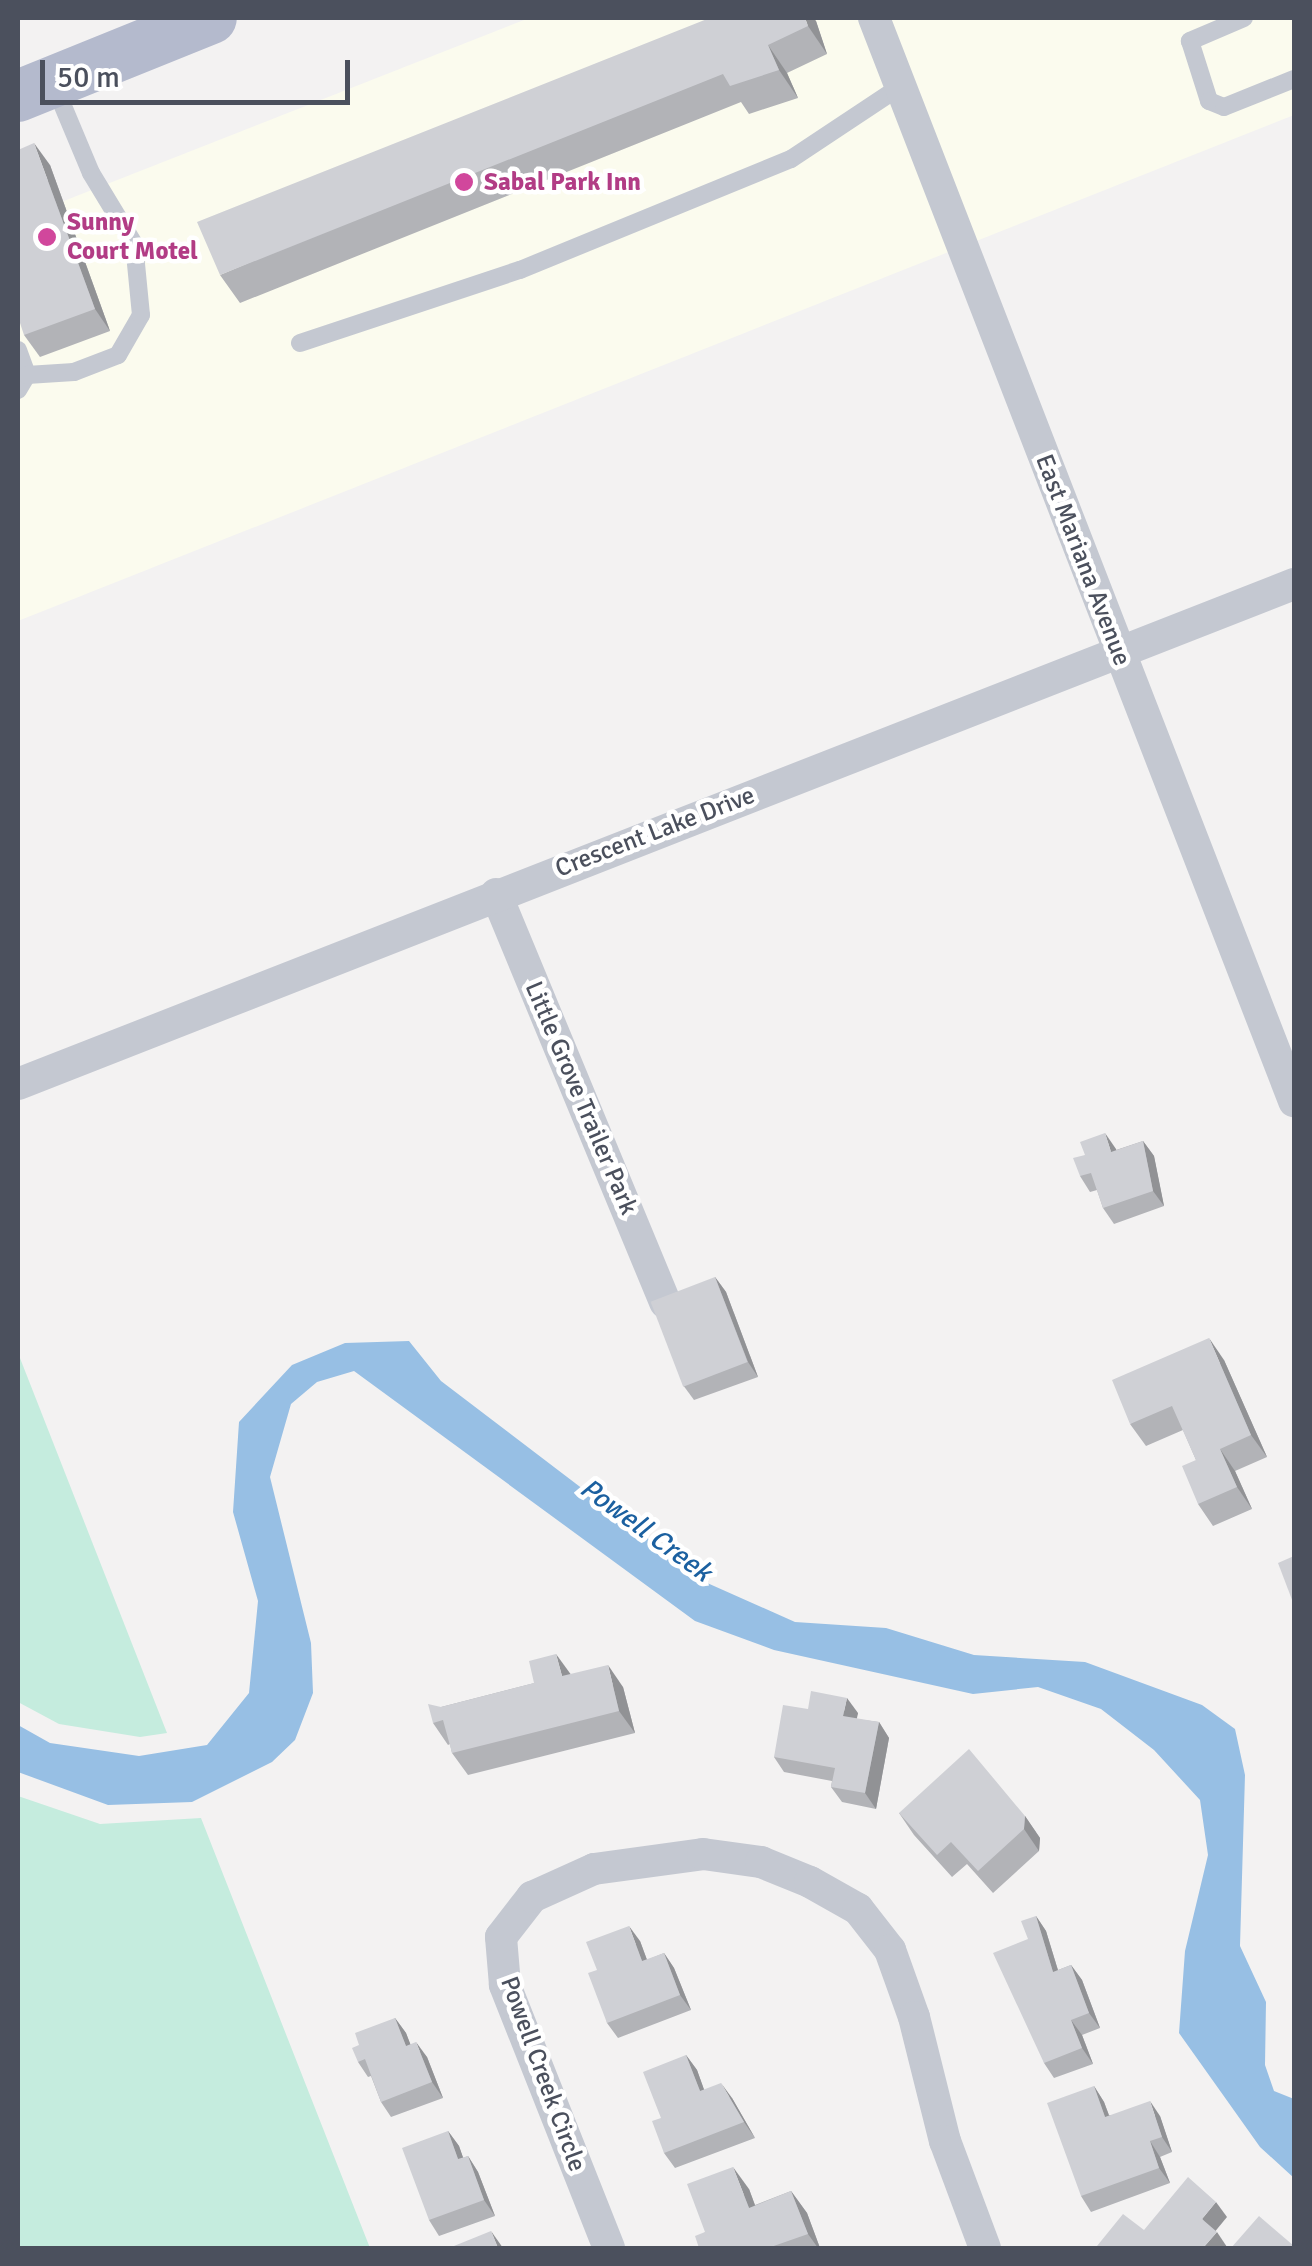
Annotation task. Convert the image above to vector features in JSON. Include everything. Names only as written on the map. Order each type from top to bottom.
[{"type":"main road","points":[[35,89],[212,18]]},
{"type":"street","name":"East Mariana Avenue","points":[[874,18],[1294,1101]]},
{"type":"street","name":"Crescent Lake Drive","points":[[18,1084],[1294,584]]},
{"type":"street","name":"Little Grove Trailer Park","points":[[496,894],[665,1302]]},
{"type":"street","name":"Powell Creek Circle","points":[[609,2248],[505,1985],[500,1937],[532,1897],[594,1869],[703,1854],[761,1862],[810,1882],[858,1909],[890,1950],[914,2017],[944,2141],[985,2248]]},
{"type":"lane","points":[[1244,18],[1190,42],[1209,101],[1224,107],[1294,79]]},
{"type":"lane","points":[[300,342],[520,270],[791,160],[901,86]]},
{"type":"lane","points":[[18,350],[22,382],[74,372],[118,355],[141,315],[134,244],[83,157],[35,89]]},
{"type":"shaded area","points":[[529,18],[1294,18],[1294,115],[18,621],[18,219]]},
{"type":"green space","points":[[18,1353],[167,1733],[140,1737],[59,1724],[18,1702]]},
{"type":"green space","points":[[18,1796],[100,1824],[201,1818],[370,2248],[18,2248]]},
{"type":"water","points":[[409,1341],[441,1381],[705,1582],[795,1622],[886,1628],[974,1655],[1085,1662],[1202,1705],[1235,1729],[1245,1775],[1240,1946],[1266,2002],[1265,2065],[1274,2091],[1294,2099],[1294,2178],[1260,2147],[1179,2033],[1185,1951],[1208,1855],[1200,1800],[1154,1750],[1101,1709],[1038,1687],[973,1694],[774,1650],[695,1621],[354,1371],[317,1382],[291,1404],[270,1477],[311,1643],[313,1693],[295,1740],[272,1762],[192,1802],[108,1805],[18,1772],[18,1725],[50,1743],[139,1756],[207,1745],[249,1693],[258,1601],[233,1512],[239,1422],[292,1365],[345,1343]]},
{"type":"building","points":[[706,18],[805,18],[808,26],[768,45],[779,70],[730,86],[723,74],[220,275],[197,222]]},
{"type":"building","name":"Sunny Court Motel","points":[[34,143],[95,309],[24,335],[18,317],[18,150]]},
{"type":"building","points":[[1105,1133],[1111,1152],[1143,1141],[1153,1191],[1103,1208],[1091,1173],[1080,1176],[1073,1158],[1085,1155],[1080,1142]]},
{"type":"building","points":[[715,1277],[748,1362],[683,1387],[651,1302]]},
{"type":"building","points":[[1209,1338],[1251,1435],[1220,1449],[1237,1487],[1198,1504],[1182,1466],[1196,1460],[1172,1406],[1130,1424],[1112,1380]]},
{"type":"building","points":[[1294,1556],[1294,1605],[1278,1563]]},
{"type":"building","points":[[556,1654],[562,1676],[608,1665],[619,1711],[452,1753],[443,1720],[433,1723],[428,1704],[441,1707],[534,1683],[529,1661]]},
{"type":"building","points":[[811,1691],[847,1698],[843,1716],[879,1722],[865,1793],[831,1787],[835,1768],[774,1757],[783,1705],[808,1709]]},
{"type":"building","points":[[969,1749],[1025,1816],[1024,1829],[978,1871],[951,1842],[937,1855],[899,1813]]},
{"type":"building","points":[[1036,1916],[1053,1972],[1071,1965],[1089,2013],[1071,2020],[1082,2048],[1044,2063],[993,1953],[1028,1939],[1021,1921]]},
{"type":"building","points":[[629,1926],[642,1961],[664,1953],[680,1995],[607,2023],[588,1973],[597,1970],[586,1942]]},
{"type":"building","points":[[395,2018],[406,2046],[416,2042],[432,2082],[381,2102],[365,2059],[358,2062],[352,2048],[359,2045],[355,2033]]},
{"type":"building","points":[[686,2055],[700,2091],[721,2083],[744,2122],[664,2153],[652,2121],[661,2118],[643,2072]]},
{"type":"building","points":[[1094,2086],[1105,2117],[1150,2101],[1162,2137],[1150,2141],[1159,2168],[1081,2196],[1047,2103]]},
{"type":"building","points":[[448,2131],[458,2159],[468,2156],[484,2200],[429,2220],[402,2148]]},
{"type":"building","points":[[733,2167],[749,2208],[791,2191],[808,2234],[768,2248],[699,2248],[695,2236],[705,2232],[687,2184]]},
{"type":"building","points":[[1188,2177],[1216,2202],[1202,2219],[1217,2232],[1203,2248],[1097,2246],[1123,2214],[1144,2230]]},
{"type":"building","points":[[1259,2216],[1294,2246],[1294,2248],[1231,2248]]},
{"type":"building","points":[[491,2231],[498,2248],[449,2248]]},
{"type":"place","name":"Sabal Park Inn","points":[[464,182]]},
{"type":"place","name":"Sunny Court Motel","points":[[47,237]]},
{"type":"water label","name":"Powell Creek","points":[[646,1530]]}]
